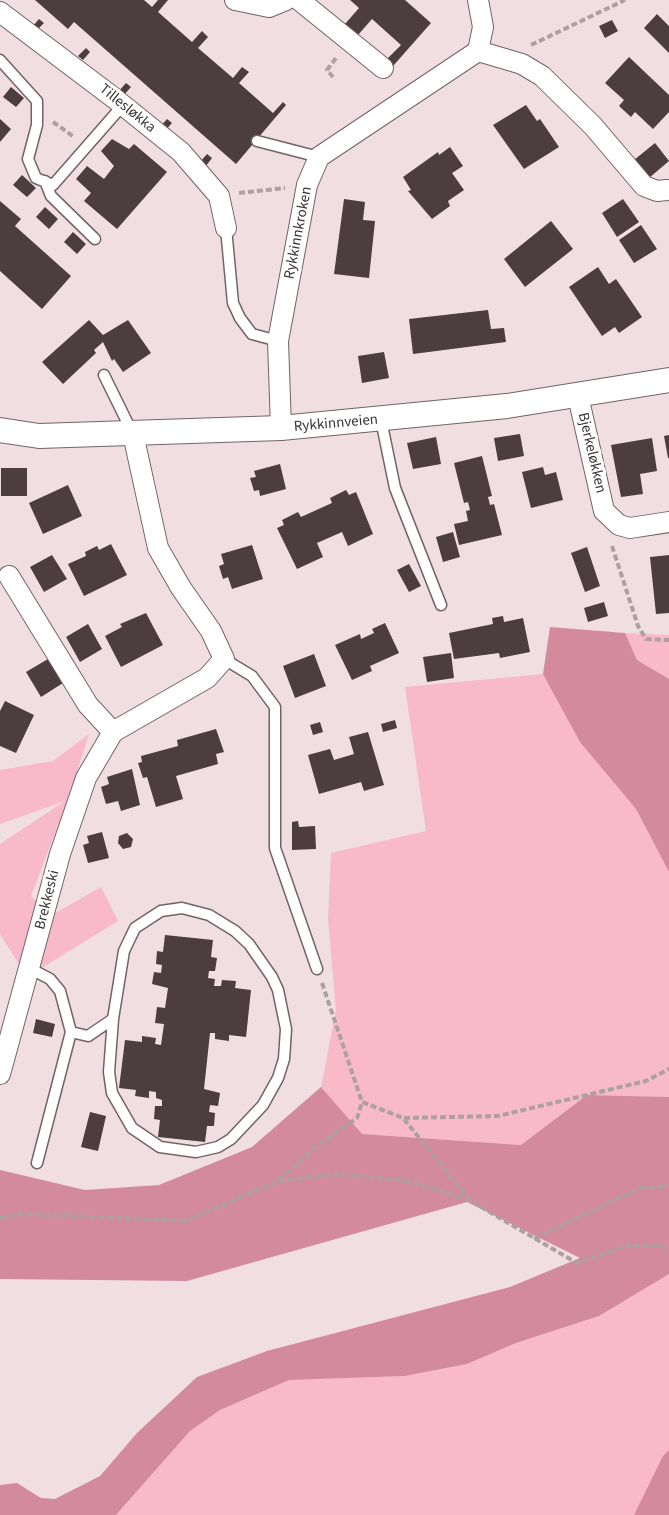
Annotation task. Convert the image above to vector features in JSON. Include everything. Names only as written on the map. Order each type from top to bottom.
[{"type":"street","points":[[235,0],[269,7],[285,0]]},
{"type":"street","points":[[299,0],[383,68]]},
{"type":"street","points":[[319,157],[478,51],[483,27],[478,0]]},
{"type":"street","name":"Tillesløkka","points":[[0,12],[181,152],[219,196],[226,228]]},
{"type":"street","points":[[478,51],[522,64],[542,76],[561,92],[644,186],[657,191],[667,190]]},
{"type":"street","name":"Rykkinnkroken","points":[[281,428],[278,341],[307,185],[319,157]]},
{"type":"street","name":"Rykkinnveien","points":[[0,430],[39,436],[133,435],[281,428],[381,420],[578,396],[669,380]]},
{"type":"street","name":"Bjerkeløkken","points":[[578,396],[604,511],[619,525],[630,528],[669,522]]},
{"type":"street","points":[[4,575],[88,705],[112,732],[207,678],[224,659],[211,631],[181,588],[158,548],[133,435]]},
{"type":"street","name":"Brekkeski","points":[[0,1074],[31,969],[60,854],[86,778],[112,732]]},
{"type":"lane","points":[[0,60],[37,101],[37,125],[28,159],[36,178],[53,185],[123,105]]},
{"type":"lane","points":[[257,141],[319,157]]},
{"type":"lane","points":[[45,181],[51,196],[95,239]]},
{"type":"lane","points":[[226,228],[233,303],[240,318],[252,334],[278,341]]},
{"type":"lane","points":[[104,375],[133,435]]},
{"type":"lane","points":[[381,420],[389,468],[395,488],[441,605]]},
{"type":"lane","points":[[224,659],[252,676],[275,707],[275,848],[317,969]]},
{"type":"lane","points":[[71,1032],[88,1036],[114,1019],[124,951],[135,928],[161,911],[182,908],[209,915],[235,931],[249,944],[272,977],[278,990],[286,1029],[284,1059],[278,1078],[264,1105],[231,1139],[218,1147],[196,1152],[160,1147],[132,1128],[112,1093],[110,1072],[114,1019]]},
{"type":"lane","points":[[31,969],[50,979],[60,991],[71,1032],[37,1163]]},
{"type":"path","points":[[503,59],[625,0]]},
{"type":"path","points":[[37,111],[87,146]]},
{"type":"path","points":[[219,196],[307,185]]},
{"type":"path","points":[[604,511],[606,528],[638,626],[646,639],[669,640]]},
{"type":"path","points":[[279,1181],[314,1148],[357,1118],[362,1102],[317,969]]},
{"type":"path","points":[[362,1102],[403,1118],[498,1116],[646,1081],[669,1068]]},
{"type":"path","points":[[403,1118],[469,1200]]},
{"type":"path","points":[[0,1218],[22,1214],[186,1221],[279,1181],[339,1174],[408,1181],[469,1200],[577,1263],[627,1246],[659,1245],[669,1250]]},
{"type":"path","points":[[534,1240],[640,1188],[669,1186]]},
{"type":"shaded area","points":[[550,627],[625,633],[637,660],[669,679],[669,872],[636,809],[580,742],[543,674]]},
{"type":"shaded area","points":[[625,633],[669,635],[669,679],[637,660]]},
{"type":"shaded area","points":[[543,674],[611,778],[636,809],[669,872],[669,1097],[587,1095],[521,1145],[361,1134],[321,1087],[336,1010],[328,919],[331,853],[426,831],[405,687]]},
{"type":"shaded area","points":[[89,734],[68,799],[31,896],[50,916],[101,887],[118,921],[27,977],[0,934],[0,844],[65,801],[0,824],[0,770],[53,761]]},
{"type":"shaded area","points":[[321,1087],[362,1134],[521,1145],[587,1095],[669,1097],[669,1274],[599,1316],[516,1343],[467,1364],[405,1376],[289,1380],[220,1410],[190,1431],[116,1515],[0,1515],[0,1485],[17,1483],[41,1498],[55,1499],[100,1476],[137,1433],[197,1377],[267,1351],[510,1287],[580,1258],[467,1202],[187,1281],[0,1279],[0,1170],[85,1190],[159,1185],[252,1147]]},
{"type":"shaded area","points":[[669,1274],[669,1450],[634,1515],[116,1515],[190,1431],[220,1410],[289,1380],[405,1376],[467,1364],[516,1343],[599,1316]]},
{"type":"shaded area","points":[[669,1450],[669,1515],[634,1515],[663,1456]]},
{"type":"building","points":[[35,0],[144,0],[152,7],[158,0],[168,0],[158,12],[192,42],[202,31],[208,37],[198,48],[233,78],[242,67],[249,72],[239,83],[273,113],[283,102],[286,105],[236,164],[74,22],[68,29]]},
{"type":"building","points":[[350,0],[405,0],[431,23],[393,66],[386,60],[401,45],[372,19],[358,35],[345,24],[359,8]]},
{"type":"building","points":[[657,14],[669,26],[669,53],[644,28]]},
{"type":"building","points":[[39,19],[44,23],[36,31],[32,27]]},
{"type":"building","points":[[612,20],[618,31],[605,38],[599,26]]},
{"type":"building","points":[[86,48],[90,52],[83,60],[78,56]]},
{"type":"building","points":[[629,57],[669,95],[669,112],[653,129],[635,112],[631,117],[619,106],[624,100],[605,83]]},
{"type":"building","points":[[126,83],[131,87],[124,95],[119,91]]},
{"type":"building","points":[[11,87],[24,98],[16,107],[3,97]]},
{"type":"building","points":[[526,105],[537,121],[540,119],[559,147],[524,169],[493,125]]},
{"type":"building","points":[[0,119],[11,129],[0,142]]},
{"type":"building","points":[[167,119],[172,123],[165,131],[160,127]]},
{"type":"building","points":[[112,139],[129,149],[134,144],[167,172],[117,229],[84,201],[91,193],[76,179],[87,166],[104,179],[114,166],[101,151]]},
{"type":"building","points":[[655,143],[669,161],[649,178],[634,160]]},
{"type":"building","points":[[450,147],[463,166],[452,173],[464,190],[448,201],[450,206],[432,219],[408,191],[411,190],[403,177],[438,152],[439,155]]},
{"type":"building","points":[[207,154],[212,158],[206,166],[200,162]]},
{"type":"building","points":[[22,175],[36,188],[27,197],[13,185]]},
{"type":"building","points":[[344,199],[365,202],[363,220],[375,221],[369,278],[334,274]]},
{"type":"building","points":[[623,199],[639,222],[617,237],[602,213]]},
{"type":"building","points":[[0,201],[21,219],[15,226],[71,276],[42,309],[0,271]]},
{"type":"building","points":[[45,207],[58,219],[49,229],[36,217]]},
{"type":"building","points":[[551,221],[573,249],[525,287],[504,259]]},
{"type":"building","points":[[641,225],[657,249],[634,263],[619,240]]},
{"type":"building","points":[[73,232],[86,244],[77,254],[64,242]]},
{"type":"building","points":[[598,267],[609,284],[616,279],[642,317],[619,333],[615,327],[602,336],[569,287]]},
{"type":"building","points":[[488,310],[491,329],[504,328],[506,342],[413,354],[409,319]]},
{"type":"building","points":[[89,320],[103,335],[128,320],[151,353],[123,372],[114,359],[112,361],[103,342],[94,350],[96,353],[63,384],[42,362]]},
{"type":"building","points":[[384,352],[389,378],[362,383],[358,356]]},
{"type":"building","points":[[520,434],[524,456],[498,461],[494,438]]},
{"type":"building","points":[[669,435],[669,458],[668,458],[664,436]]},
{"type":"building","points":[[436,437],[441,464],[413,469],[407,443]]},
{"type":"building","points":[[652,438],[657,471],[640,474],[643,494],[621,497],[611,445]]},
{"type":"building","points":[[482,456],[492,496],[488,497],[490,505],[494,504],[502,535],[459,545],[454,524],[468,521],[466,511],[470,510],[468,502],[464,503],[454,463]]},
{"type":"building","points":[[280,464],[286,489],[260,496],[259,490],[254,491],[250,478],[256,477],[254,471]]},
{"type":"building","points":[[543,467],[545,475],[556,472],[563,500],[531,508],[522,472]]},
{"type":"building","points":[[1,468],[27,468],[27,496],[1,496]]},
{"type":"building","points":[[68,485],[82,516],[43,534],[29,503]]},
{"type":"building","points":[[346,490],[349,495],[356,492],[373,534],[348,546],[342,532],[317,543],[323,557],[297,569],[277,528],[284,525],[282,520],[298,512],[301,517],[332,503],[330,498]]},
{"type":"building","points":[[453,532],[460,557],[443,562],[436,537]]},
{"type":"building","points":[[111,544],[127,575],[84,596],[68,564],[86,556],[85,552],[97,546],[99,550]]},
{"type":"building","points":[[252,545],[263,579],[232,589],[228,577],[223,579],[219,566],[224,564],[221,554]]},
{"type":"building","points":[[587,547],[600,586],[585,592],[571,553]]},
{"type":"building","points":[[52,555],[67,579],[44,592],[30,567]]},
{"type":"building","points":[[669,555],[669,613],[656,614],[650,557]]},
{"type":"building","points":[[409,564],[421,586],[409,592],[397,570]]},
{"type":"building","points":[[604,602],[608,616],[588,622],[584,608]]},
{"type":"building","points":[[146,613],[163,645],[121,667],[105,636],[122,627],[120,624]]},
{"type":"building","points":[[503,616],[504,622],[523,618],[530,652],[500,658],[499,653],[454,659],[449,633],[493,624],[492,618]]},
{"type":"building","points":[[385,623],[399,653],[370,666],[372,671],[352,680],[335,645],[360,634],[361,639],[374,633],[372,629]]},
{"type":"building","points":[[88,624],[102,649],[80,662],[66,637]]},
{"type":"building","points":[[451,653],[454,678],[427,682],[423,657]]},
{"type":"building","points":[[314,654],[326,686],[295,698],[283,666]]},
{"type":"building","points":[[48,659],[63,683],[41,697],[26,672]]},
{"type":"building","points":[[5,701],[34,715],[16,753],[0,746],[0,711]]},
{"type":"building","points":[[395,720],[397,728],[383,732],[381,724]]},
{"type":"building","points":[[320,722],[323,732],[313,735],[310,725]]},
{"type":"building","points":[[216,729],[224,752],[216,754],[218,764],[176,776],[183,799],[156,807],[147,777],[143,778],[138,763],[142,762],[141,756],[178,746],[177,740]]},
{"type":"building","points":[[368,732],[384,785],[364,791],[361,782],[319,794],[308,755],[330,749],[334,760],[354,754],[349,737]]},
{"type":"building","points":[[132,769],[140,805],[121,811],[118,801],[106,804],[101,787],[109,784],[107,777]]},
{"type":"building","points":[[298,821],[299,827],[315,826],[316,849],[292,850],[292,822]]},
{"type":"building","points":[[102,832],[109,858],[88,863],[83,845],[89,843],[87,836]]},
{"type":"building","points":[[127,833],[133,839],[131,847],[123,849],[118,843],[119,836]]},
{"type":"building","points":[[165,935],[213,940],[211,957],[217,958],[215,971],[209,971],[208,978],[215,979],[214,986],[221,986],[222,980],[236,981],[235,988],[251,990],[246,1037],[229,1035],[229,1041],[215,1039],[215,1033],[210,1033],[204,1089],[220,1093],[218,1106],[210,1105],[209,1112],[215,1113],[214,1126],[207,1126],[205,1142],[158,1137],[160,1120],[154,1119],[155,1106],[162,1106],[162,1100],[156,1098],[156,1092],[149,1091],[149,1098],[135,1096],[136,1090],[119,1088],[125,1040],[142,1042],[142,1036],[156,1038],[155,1044],[161,1045],[164,1024],[155,1023],[157,1007],[165,1008],[168,988],[152,984],[154,972],[161,973],[162,965],[156,964],[157,951],[163,952]]},
{"type":"building","points":[[36,1019],[55,1024],[52,1037],[33,1033]]},
{"type":"building","points":[[90,1112],[106,1116],[98,1151],[81,1147]]}]
